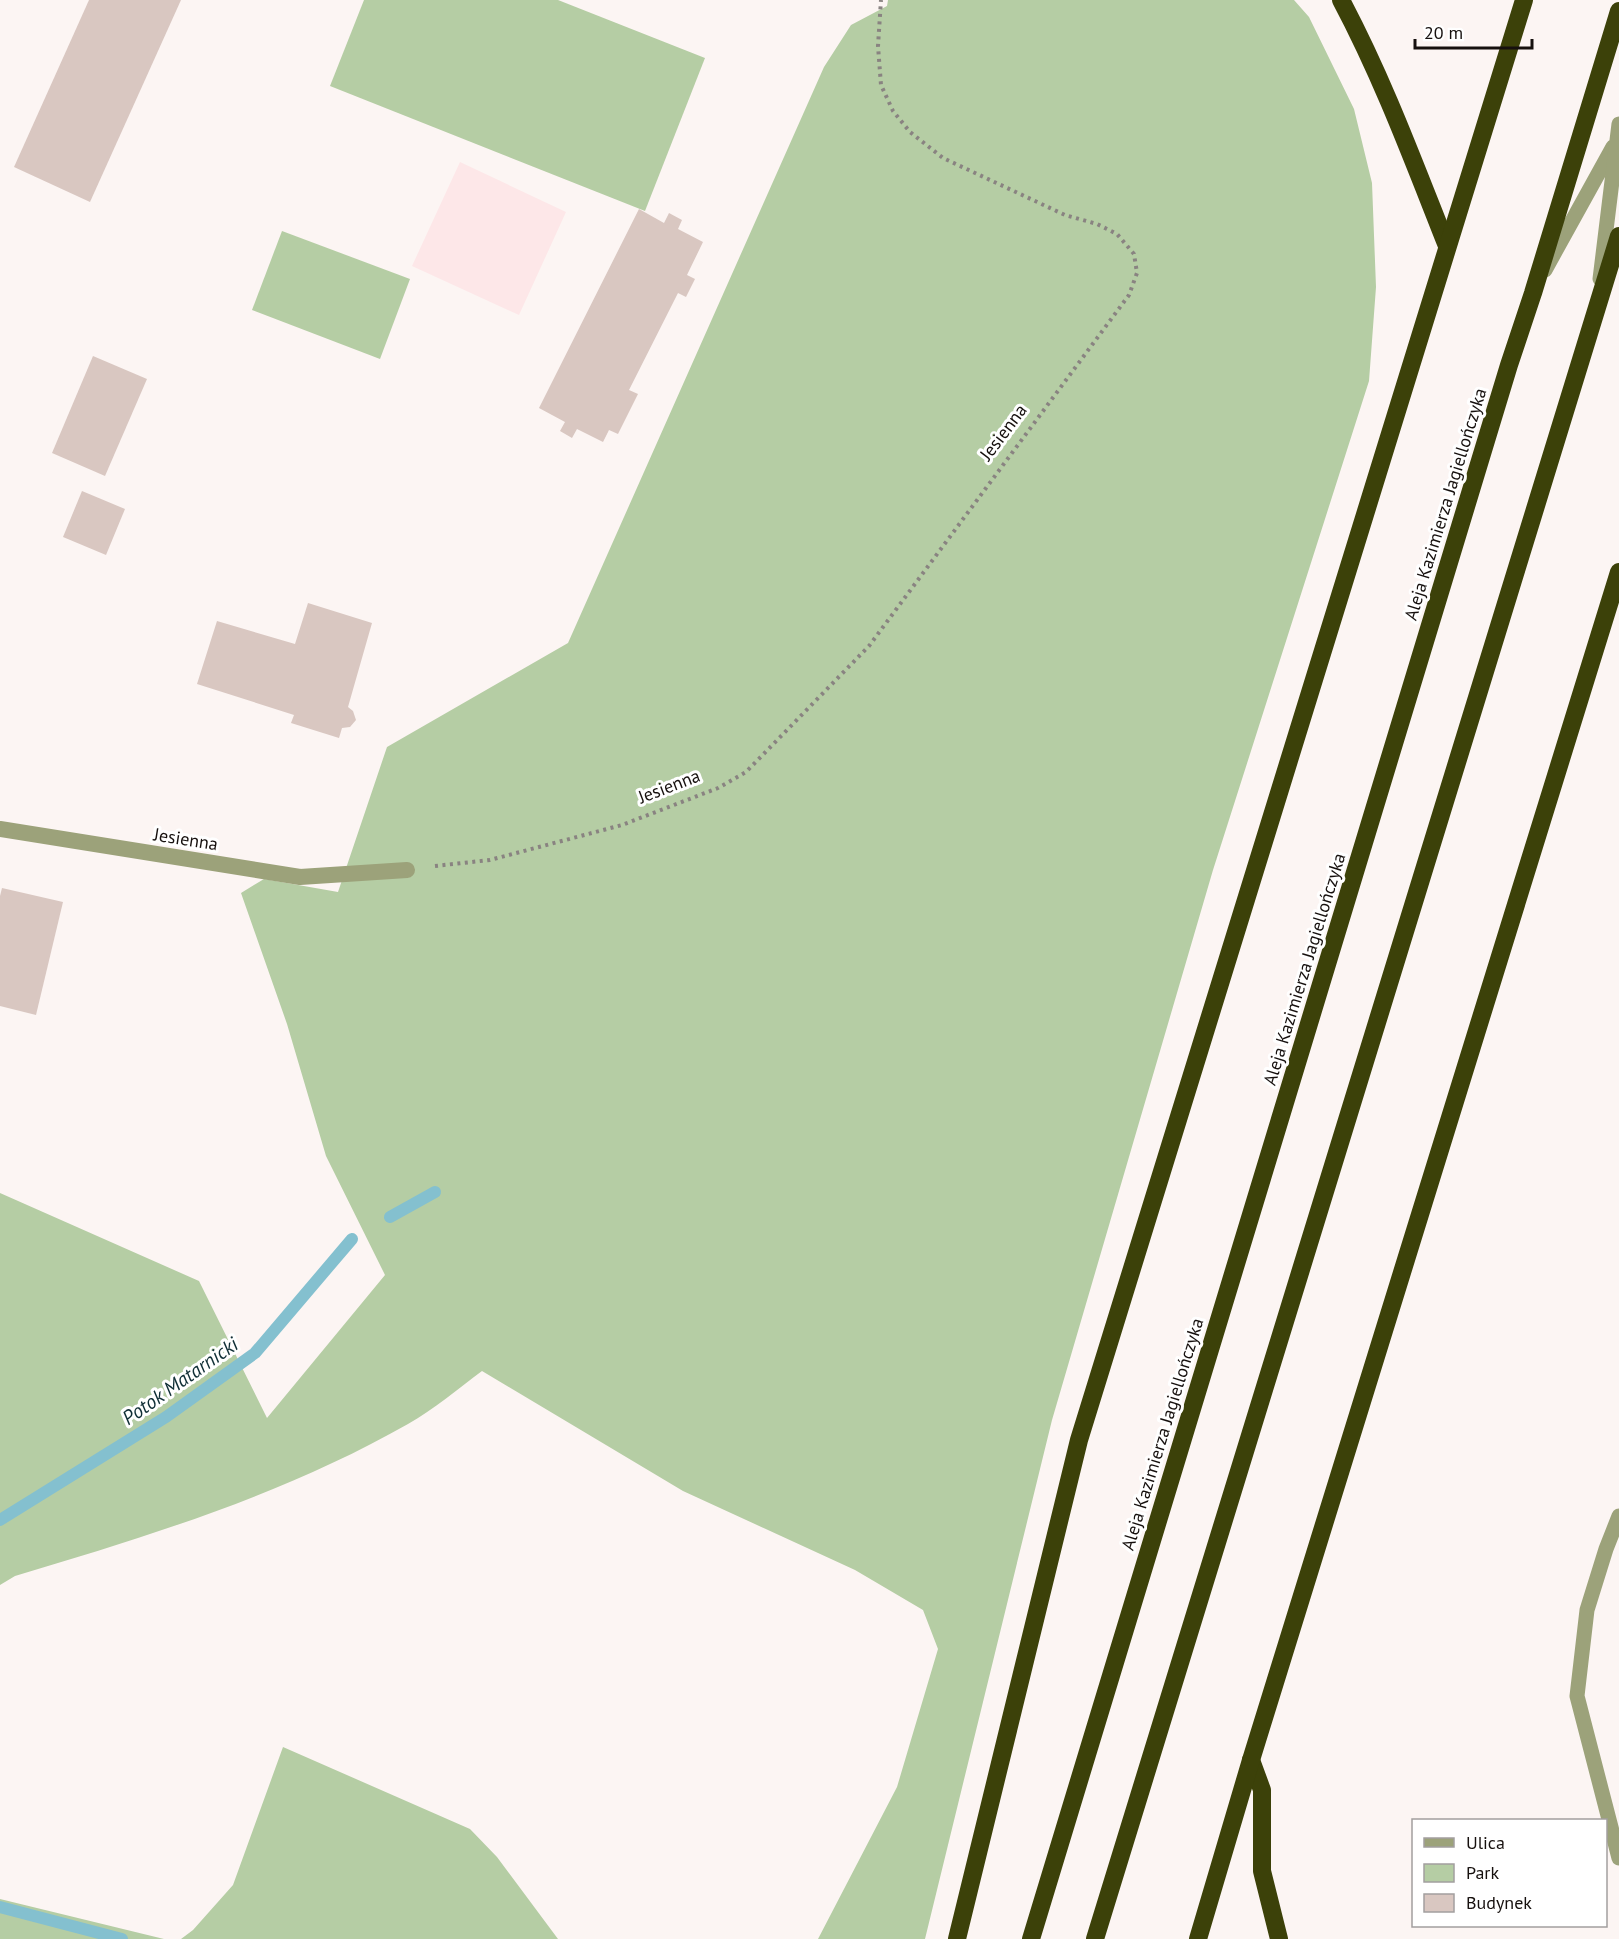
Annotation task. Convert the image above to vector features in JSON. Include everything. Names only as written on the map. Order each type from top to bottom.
[{"type":"highway","points":[[1341,0],[1393,112],[1447,246]]},
{"type":"highway","points":[[957,1939],[1079,1440],[1524,0]]},
{"type":"highway","name":"Aleja Kazimierza Jagiellończyka","points":[[1031,1939],[1502,388],[1619,11]]},
{"type":"highway","points":[[1095,1939],[1619,236]]},
{"type":"highway","points":[[1198,1939],[1251,1760],[1619,572]]},
{"type":"highway","points":[[1251,1760],[1262,1790],[1262,1871],[1279,1939]]},
{"type":"street","name":"Jesienna","points":[[0,830],[300,877],[407,870]]},
{"type":"lane","points":[[1533,293],[1618,133]]},
{"type":"lane","points":[[1595,315],[1618,133]]},
{"type":"lane","points":[[1619,1516],[1587,1610],[1577,1695],[1619,1858]]},
{"type":"path","name":"Jesienna","points":[[407,870],[490,860],[622,825],[718,788],[746,772],[869,646],[1129,295],[1137,273],[1134,254],[1117,234],[1097,224],[1065,215],[943,158],[910,132],[892,111],[881,85],[878,46],[881,0]]},
{"type":"shaded area","points":[[460,162],[566,212],[519,315],[412,266]]},
{"type":"green space","points":[[364,0],[558,0],[705,58],[645,211],[330,86]]},
{"type":"green space","points":[[888,0],[1294,0],[1309,17],[1354,109],[1372,183],[1376,287],[1369,381],[1213,870],[1052,1420],[925,1939],[818,1939],[897,1787],[938,1649],[923,1610],[855,1570],[683,1491],[482,1371],[408,1424],[314,1472],[166,1529],[15,1576],[0,1585],[0,1193],[199,1281],[267,1418],[385,1275],[326,1156],[287,1024],[241,893],[264,879],[338,892],[387,747],[568,643],[824,67],[851,25],[887,6]]},
{"type":"green space","points":[[282,231],[410,279],[380,359],[252,310]]},
{"type":"green space","points":[[283,1747],[470,1829],[497,1857],[558,1939],[181,1939],[193,1930],[233,1885]]},
{"type":"green space","points":[[0,1899],[164,1939],[0,1939]]},
{"type":"building","points":[[89,0],[181,0],[90,202],[14,167]]},
{"type":"building","points":[[639,209],[664,223],[669,213],[682,220],[678,229],[703,242],[687,275],[695,279],[686,297],[678,293],[629,390],[638,394],[618,434],[609,430],[603,442],[577,429],[572,438],[560,431],[565,422],[539,408]]},
{"type":"building","points":[[93,356],[147,379],[105,476],[52,453]]},
{"type":"building","points":[[82,491],[125,509],[106,555],[63,537]]},
{"type":"building","points":[[308,603],[372,623],[348,707],[353,711],[356,720],[350,727],[342,728],[339,738],[291,723],[294,715],[197,684],[217,621],[295,644]]},
{"type":"building","points":[[2,888],[63,902],[36,1015],[0,1006],[0,896]]},
{"type":"waterway","name":"Potok Matarnicki","points":[[390,1217],[435,1192]]},
{"type":"waterway","name":"Potok Matarnicki","points":[[0,1520],[166,1417],[255,1353],[352,1239]]},
{"type":"waterway","points":[[0,1907],[122,1939]]}]
